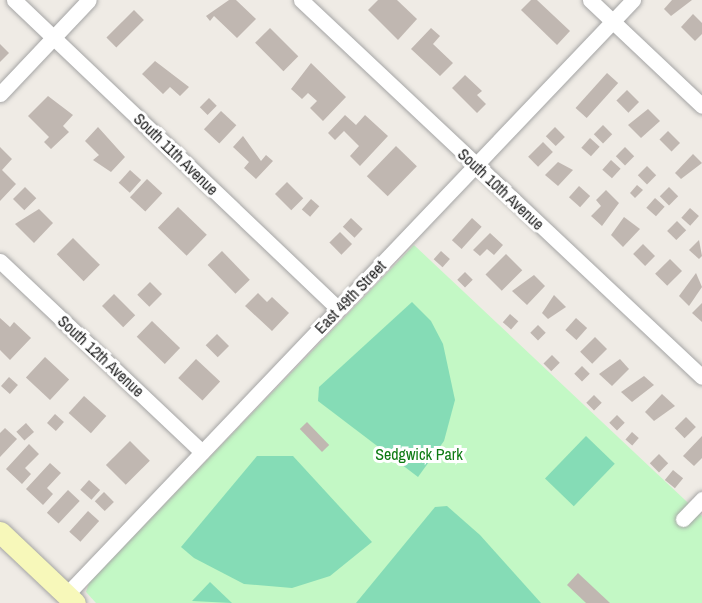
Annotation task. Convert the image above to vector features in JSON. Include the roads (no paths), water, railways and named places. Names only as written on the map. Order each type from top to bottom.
[{"type":"main road","points":[[0,532],[71,599]]},
{"type":"street","name":"South 11th Avenue","points":[[14,0],[339,309]]},
{"type":"street","points":[[0,94],[88,0]]},
{"type":"street","name":"South 10th Avenue","points":[[302,0],[702,376]]},
{"type":"street","points":[[590,0],[702,106]]},
{"type":"street","name":"East 49th Street","points":[[71,599],[202,452],[633,0]]},
{"type":"street","name":"South 12th Avenue","points":[[0,261],[202,452]]},
{"type":"street","points":[[683,519],[702,499]]},
{"type":"park label","name":"Sedgwick Park","points":[[419,454]]}]
